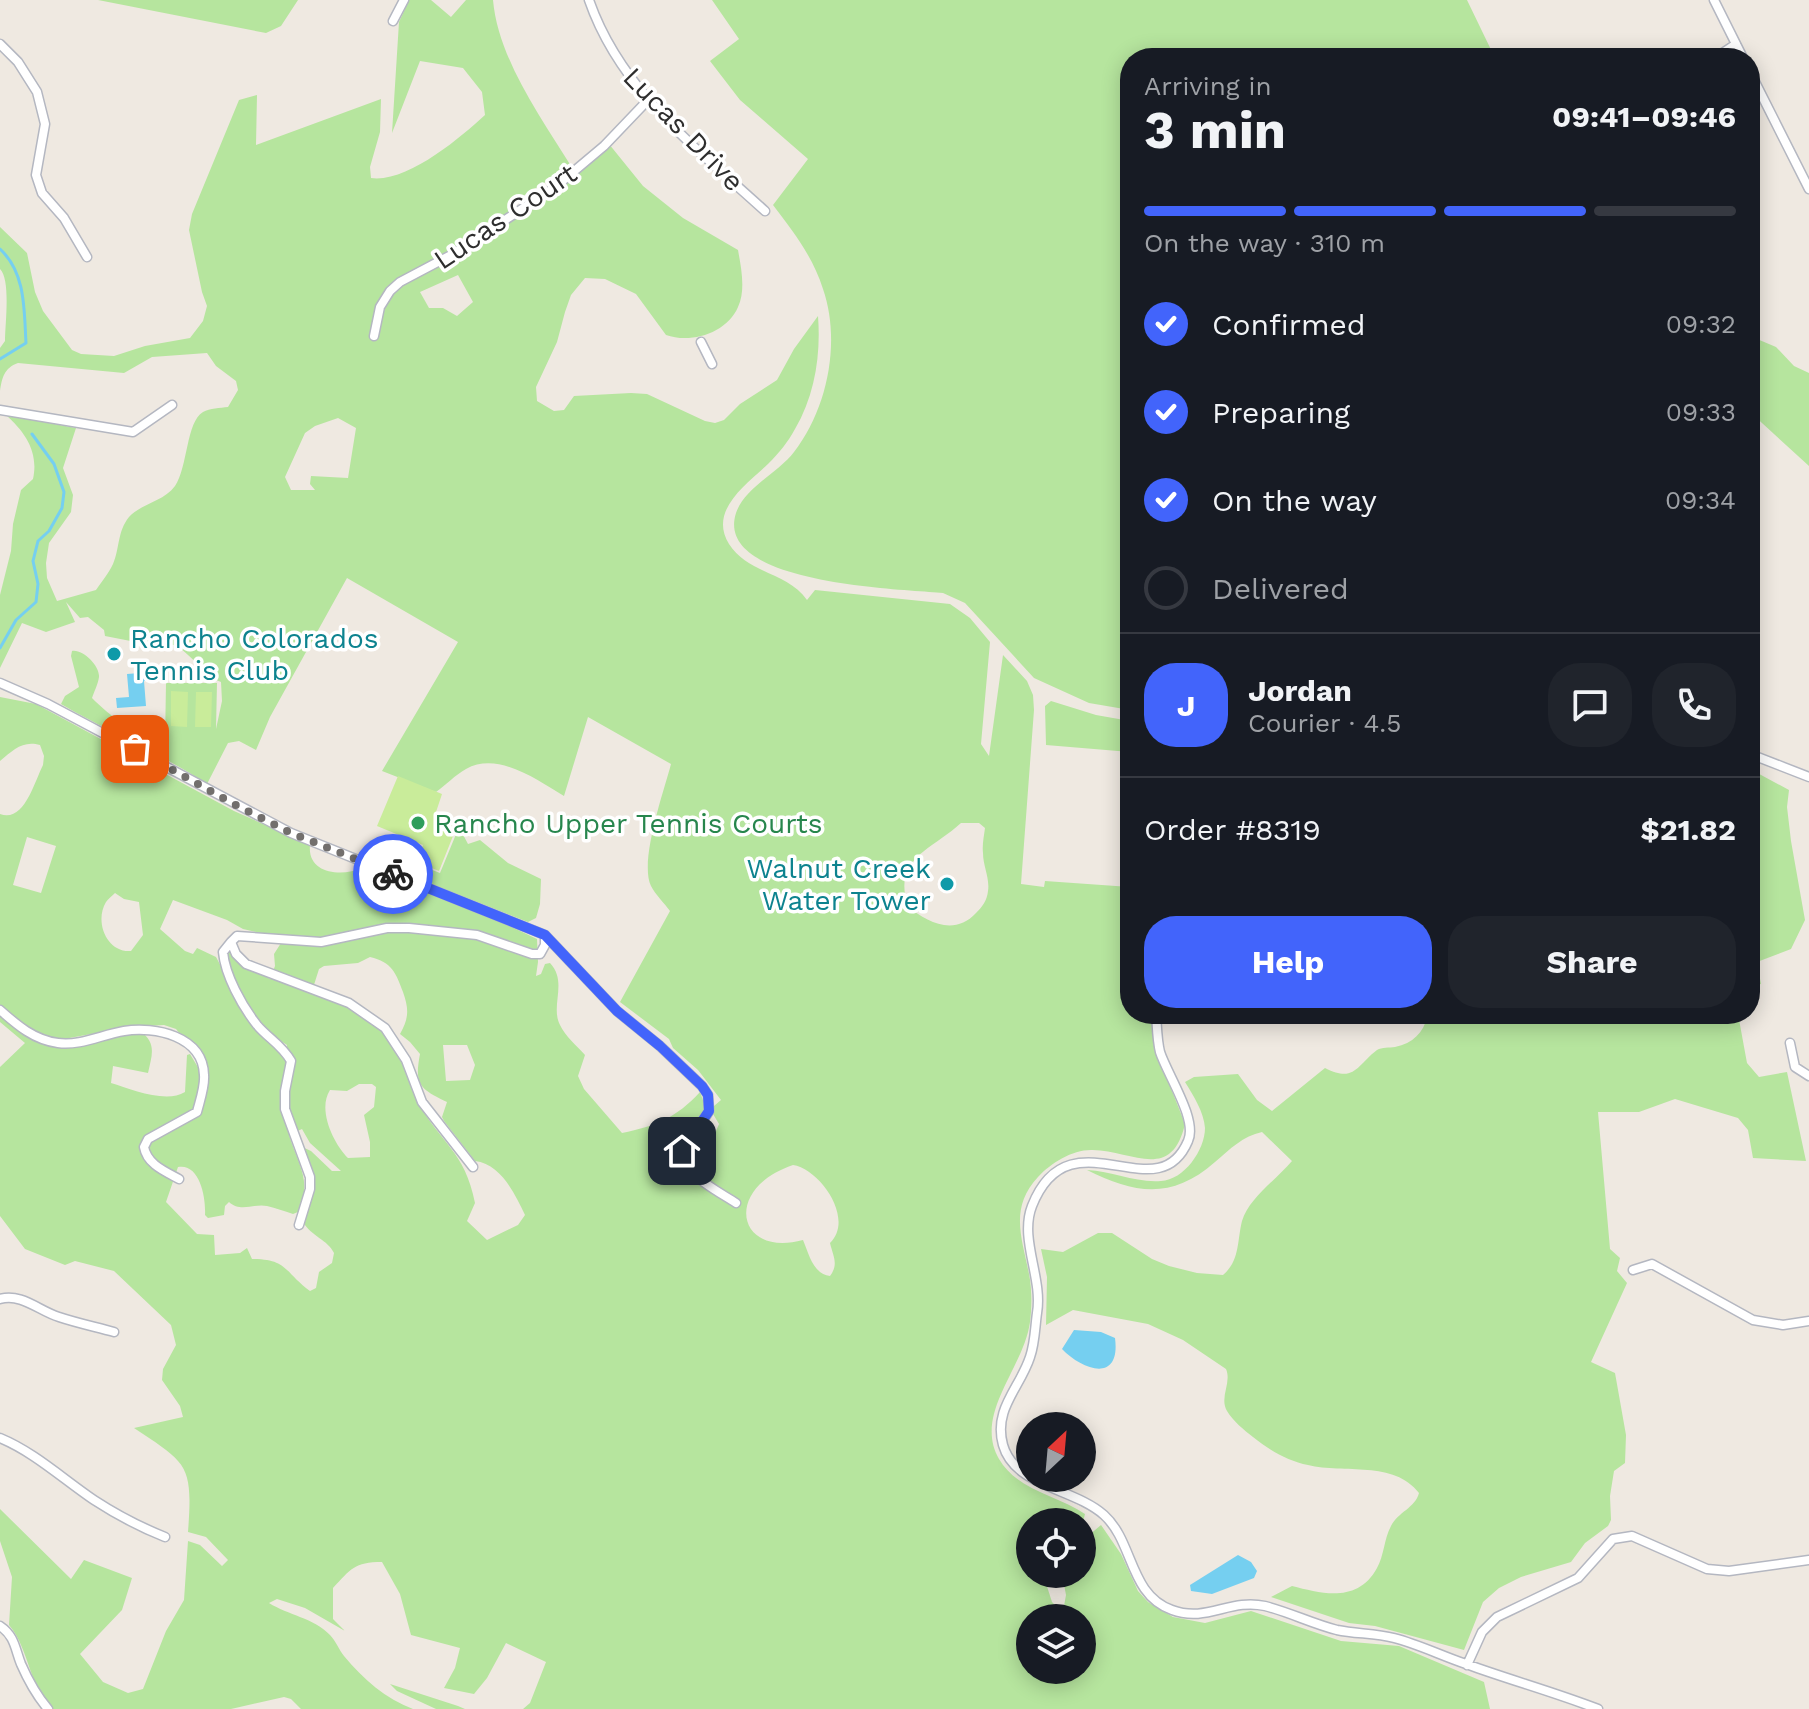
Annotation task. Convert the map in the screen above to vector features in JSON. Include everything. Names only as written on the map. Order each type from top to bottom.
[{"type":"street","points":[[393,21],[404,0]]},
{"type":"street","name":"Lucas Drive","points":[[589,0],[598,28],[617,61],[648,100],[684,138],[765,211]]},
{"type":"street","points":[[1714,0],[1738,48]]},
{"type":"street","points":[[0,44],[18,62],[37,92],[45,124],[36,175],[42,193],[79,239],[87,257]]},
{"type":"street","points":[[1730,48],[1736,44]]},
{"type":"street","points":[[1760,92],[1809,189]]},
{"type":"street","name":"Lucas Court","points":[[374,336],[380,307],[400,282],[453,254],[554,188],[604,146],[648,100]]},
{"type":"street","points":[[701,342],[712,364]]},
{"type":"street","points":[[0,410],[133,432],[172,405]]},
{"type":"street","points":[[0,683],[73,717],[291,833],[545,935],[617,1011],[702,1086],[708,1095],[709,1111],[682,1151],[683,1162],[692,1172],[736,1203]]},
{"type":"street","points":[[1760,758],[1809,777]]},
{"type":"street","points":[[299,1225],[310,1189],[310,1177],[285,1109],[291,1061],[281,1045],[258,1025],[224,965],[223,952],[231,942],[237,936],[245,935],[269,940],[321,942],[387,928],[409,928],[477,935],[540,954],[545,935]]},
{"type":"street","points":[[231,942],[236,954],[246,964],[349,1003],[385,1028],[406,1060],[422,1102],[473,1167]]},
{"type":"street","points":[[0,1010],[41,1040],[57,1043],[71,1044],[123,1031],[150,1029],[187,1042],[200,1057],[205,1074],[197,1112],[148,1139],[144,1147],[146,1155],[158,1167],[179,1179]]},
{"type":"street","points":[[1157,1024],[1160,1050],[1189,1122],[1190,1139],[1173,1162],[1153,1171],[1085,1161],[1069,1165],[1053,1175],[1039,1190],[1030,1211],[1029,1244],[1039,1301],[1030,1357],[1002,1411],[1000,1429],[1004,1448],[1013,1464],[1032,1480],[1090,1503],[1113,1523],[1143,1587],[1162,1606],[1200,1616],[1245,1603],[1265,1606],[1336,1629],[1394,1638],[1598,1709]]},
{"type":"street","points":[[1790,1043],[1795,1067],[1809,1076]]},
{"type":"street","points":[[1633,1270],[1652,1264],[1753,1320],[1783,1325],[1809,1321]]},
{"type":"street","points":[[0,1299],[8,1297],[27,1302],[54,1316],[114,1332]]},
{"type":"street","points":[[0,1438],[21,1448],[133,1524],[165,1537]]},
{"type":"street","points":[[1467,1665],[1482,1632],[1497,1617],[1578,1578],[1613,1539],[1632,1536],[1707,1569],[1729,1571],[1809,1560]]},
{"type":"street","points":[[0,1626],[8,1631],[15,1642],[20,1663],[34,1691],[48,1709]]},
{"type":"green space","points":[[98,0],[298,0],[281,26],[266,33]]},
{"type":"green space","points":[[409,0],[431,0],[451,17],[466,0],[493,0],[503,44],[512,65],[534,108],[571,166],[509,205],[511,219],[560,189],[609,144],[643,186],[683,218],[738,250],[742,286],[738,307],[726,324],[697,337],[666,335],[636,294],[605,279],[585,278],[571,295],[557,342],[536,387],[537,401],[554,411],[564,410],[574,396],[647,394],[715,423],[724,420],[740,404],[777,380],[794,349],[818,316],[817,359],[812,388],[802,416],[783,447],[741,489],[727,509],[723,520],[729,544],[737,554],[789,584],[807,600],[815,590],[950,604],[970,618],[990,642],[981,744],[989,756],[1003,655],[1027,681],[1033,695],[1021,884],[1044,887],[1045,881],[1120,886],[1120,1024],[1152,1024],[1156,1050],[1185,1124],[1179,1142],[1170,1153],[1159,1158],[1091,1150],[1069,1155],[1043,1172],[1023,1200],[1020,1224],[1031,1286],[1030,1322],[1026,1339],[996,1408],[992,1425],[993,1442],[999,1459],[1016,1478],[1016,1492],[1042,1492],[1076,1508],[1016,1508],[1016,1588],[1048,1588],[1054,1604],[1016,1604],[1016,1684],[1096,1684],[1096,1604],[1064,1604],[1065,1588],[1096,1588],[1096,1529],[1101,1525],[1121,1554],[1138,1591],[1148,1602],[1173,1617],[1205,1623],[1251,1611],[1341,1641],[1399,1646],[1484,1682],[1490,1709],[523,1709],[530,1703],[546,1662],[506,1643],[487,1678],[474,1694],[444,1688],[455,1668],[460,1648],[411,1635],[400,1594],[382,1562],[365,1563],[354,1568],[333,1588],[333,1619],[345,1631],[305,1608],[277,1599],[269,1603],[324,1629],[367,1680],[384,1694],[413,1709],[301,1709],[291,1699],[284,1697],[231,1709],[53,1709],[45,1700],[9,1625],[12,1577],[0,1541],[0,1509],[71,1579],[84,1560],[132,1578],[122,1610],[80,1654],[103,1682],[128,1693],[143,1689],[166,1631],[184,1600],[188,1541],[200,1545],[222,1566],[228,1560],[206,1537],[188,1532],[189,1492],[183,1468],[166,1450],[134,1428],[183,1417],[180,1406],[162,1380],[163,1369],[176,1345],[171,1325],[114,1271],[75,1261],[65,1265],[25,1249],[0,1216],[0,1067],[25,1043],[0,1022],[0,814],[16,813],[22,807],[36,782],[44,756],[40,745],[28,744],[0,761],[0,697],[36,704],[234,811],[310,845],[314,862],[327,871],[345,872],[362,868],[495,919],[537,939],[536,976],[541,974],[545,964],[550,963],[555,970],[558,978],[557,1018],[568,1037],[585,1055],[578,1076],[584,1089],[622,1133],[665,1120],[700,1092],[704,1110],[679,1144],[676,1157],[699,1135],[716,1131],[719,1124],[713,1114],[714,1106],[721,1100],[698,1070],[673,1048],[669,1039],[620,1002],[670,911],[651,886],[648,860],[671,764],[588,717],[564,796],[517,770],[491,763],[466,769],[436,792],[382,771],[458,642],[347,578],[270,717],[256,750],[239,741],[228,743],[207,784],[61,704],[65,696],[79,687],[71,656],[72,651],[76,651],[90,659],[99,673],[92,698],[136,732],[165,742],[166,683],[217,683],[216,729],[222,701],[221,682],[201,674],[199,665],[177,645],[151,645],[105,636],[104,630],[88,617],[80,618],[66,602],[75,622],[46,632],[22,623],[0,668],[0,595],[21,490],[33,479],[34,469],[29,443],[6,415],[76,428],[63,468],[73,495],[71,512],[49,543],[46,563],[47,578],[57,601],[96,590],[113,564],[122,528],[129,517],[165,496],[175,486],[197,417],[209,410],[228,407],[238,390],[236,381],[216,366],[207,353],[152,357],[124,373],[18,363],[4,374],[0,391],[0,348],[5,341],[7,303],[0,269],[0,227],[27,253],[35,292],[43,311],[72,350],[81,354],[114,356],[145,346],[190,338],[203,321],[207,306],[189,230],[192,214],[239,100],[257,95],[256,145],[381,99],[380,132],[370,167],[371,178],[385,178],[400,174],[432,157],[485,115],[482,92],[463,68],[420,61],[392,133],[399,22]],"holes":[[[458,275],[473,302],[457,316],[443,308],[429,308],[420,292]],[[338,418],[356,428],[348,478],[311,476],[310,484],[315,490],[291,490],[285,477],[305,433]],[[961,823],[979,823],[985,828],[983,850],[987,895],[982,906],[968,920],[950,925],[932,922],[908,906],[905,877],[910,866],[927,848]],[[27,837],[56,846],[41,893],[13,885]],[[115,893],[124,899],[139,902],[143,935],[131,951],[115,947],[102,927],[101,918],[106,902]],[[173,900],[243,929],[278,937],[281,943],[274,954],[275,966],[270,979],[242,964],[228,951],[227,959],[250,1007],[266,1028],[287,1045],[286,1054],[254,1028],[216,957],[197,948],[193,954],[185,951],[160,929]],[[370,957],[392,969],[407,1009],[400,1034],[420,1054],[418,1073],[421,1085],[447,1102],[442,1117],[475,1161],[492,1168],[506,1181],[525,1215],[518,1225],[487,1240],[467,1221],[475,1203],[471,1185],[458,1159],[418,1102],[389,1038],[366,1018],[313,988],[319,969],[324,966],[358,963]],[[164,1025],[176,1029],[206,1066],[202,1074],[190,1054],[187,1055],[185,1092],[168,1096],[148,1094],[111,1083],[113,1066],[148,1073],[151,1045],[140,1031],[56,1044],[52,1038],[64,1039],[129,1027]],[[443,1045],[467,1045],[475,1065],[470,1080],[446,1081]],[[359,1084],[376,1087],[374,1107],[364,1115],[370,1157],[348,1158],[329,1126],[325,1107],[330,1090],[347,1091]],[[302,1129],[310,1143],[341,1171],[332,1171],[311,1151],[300,1146],[312,1193],[303,1222],[334,1253],[332,1263],[319,1272],[316,1288],[310,1291],[279,1264],[252,1259],[247,1248],[240,1253],[215,1255],[214,1235],[197,1234],[166,1202],[178,1167],[186,1167],[192,1170],[200,1183],[208,1218],[224,1215],[229,1202],[238,1207],[262,1205],[293,1214],[298,1212],[304,1182],[289,1135]],[[793,1165],[814,1176],[831,1196],[839,1221],[837,1233],[830,1243],[835,1264],[830,1276],[819,1272],[803,1240],[781,1243],[764,1239],[752,1231],[747,1218],[748,1204],[755,1189],[770,1176]]]},
{"type":"green space","points":[[712,0],[1467,0],[1490,48],[1120,48],[1120,708],[1089,703],[1034,678],[965,603],[943,593],[854,585],[781,569],[753,555],[737,537],[736,513],[740,504],[794,452],[806,434],[823,395],[831,352],[828,309],[814,266],[773,205],[808,159],[740,100],[710,61],[739,39]]},
{"type":"green space","points":[[1760,340],[1776,347],[1794,366],[1809,373],[1809,466],[1760,421]]},
{"type":"green space","points":[[171,691],[188,692],[187,727],[171,726]]},
{"type":"green space","points":[[196,692],[212,692],[211,727],[195,727]]},
{"type":"green space","points":[[1051,701],[1120,719],[1120,751],[1046,745],[1045,706]]},
{"type":"green space","points":[[1760,774],[1789,790],[1787,807],[1791,841],[1805,920],[1791,949],[1760,961]]},
{"type":"green space","name":"Rancho Upper Tennis Courts","points":[[398,776],[442,794],[436,812],[459,821],[439,871],[417,862],[423,845],[377,826]]},
{"type":"green space","points":[[459,827],[468,844],[480,840],[508,863],[541,879],[536,918],[528,922],[393,869],[396,864],[412,862],[440,873]]},
{"type":"green space","points":[[1740,1024],[1747,1063],[1759,1077],[1787,1072],[1806,1161],[1753,1158],[1748,1130],[1738,1118],[1675,1099],[1639,1112],[1598,1112],[1610,1249],[1620,1258],[1617,1271],[1627,1283],[1591,1362],[1615,1373],[1626,1435],[1625,1463],[1614,1471],[1610,1496],[1611,1520],[1608,1526],[1585,1543],[1571,1562],[1521,1577],[1499,1588],[1483,1602],[1464,1650],[1375,1626],[1349,1623],[1271,1597],[1292,1586],[1328,1593],[1360,1587],[1377,1568],[1391,1526],[1414,1503],[1419,1493],[1409,1483],[1382,1472],[1308,1465],[1272,1451],[1242,1428],[1227,1411],[1224,1400],[1228,1380],[1226,1369],[1183,1340],[1148,1324],[1073,1310],[1046,1325],[1047,1277],[1041,1249],[1063,1252],[1098,1233],[1112,1233],[1152,1259],[1169,1266],[1223,1275],[1235,1257],[1246,1213],[1292,1161],[1262,1132],[1237,1144],[1184,1183],[1168,1188],[1137,1188],[1087,1170],[1161,1181],[1185,1170],[1197,1154],[1205,1128],[1198,1104],[1185,1082],[1194,1077],[1238,1074],[1257,1100],[1272,1111],[1325,1068],[1343,1074],[1354,1071],[1377,1050],[1413,1040],[1424,1026]]},
{"type":"green space","points":[[390,1684],[465,1709],[436,1709],[397,1691]]},
{"type":"water","points":[[152,672],[153,680],[144,681],[146,706],[117,708],[116,698],[129,697],[127,674]]},
{"type":"water","points":[[1074,1330],[1101,1332],[1115,1338],[1112,1362],[1098,1369],[1070,1356],[1062,1349]]},
{"type":"water","points":[[1238,1555],[1251,1562],[1257,1571],[1254,1578],[1212,1594],[1191,1591],[1190,1585]]},
{"type":"waterway","points":[[0,249],[15,269],[19,281],[26,343],[0,359]]},
{"type":"waterway","points":[[0,648],[16,620],[36,602],[38,584],[33,561],[38,541],[49,531],[62,508],[64,492],[54,464],[32,434]]},
{"type":"way so far","points":[[135,749],[291,833],[393,874]]},
{"type":"place","name":"Rancho Colorados Tennis Club","points":[[114,654]]},
{"type":"place","name":"Rancho Upper Tennis Courts","points":[[418,823]]},
{"type":"place","name":"Walnut Creek Water Tower","points":[[947,884]]},
{"type":"route","points":[[393,874],[545,935],[617,1011],[660,1046],[708,1095],[709,1111],[682,1151]]}]
